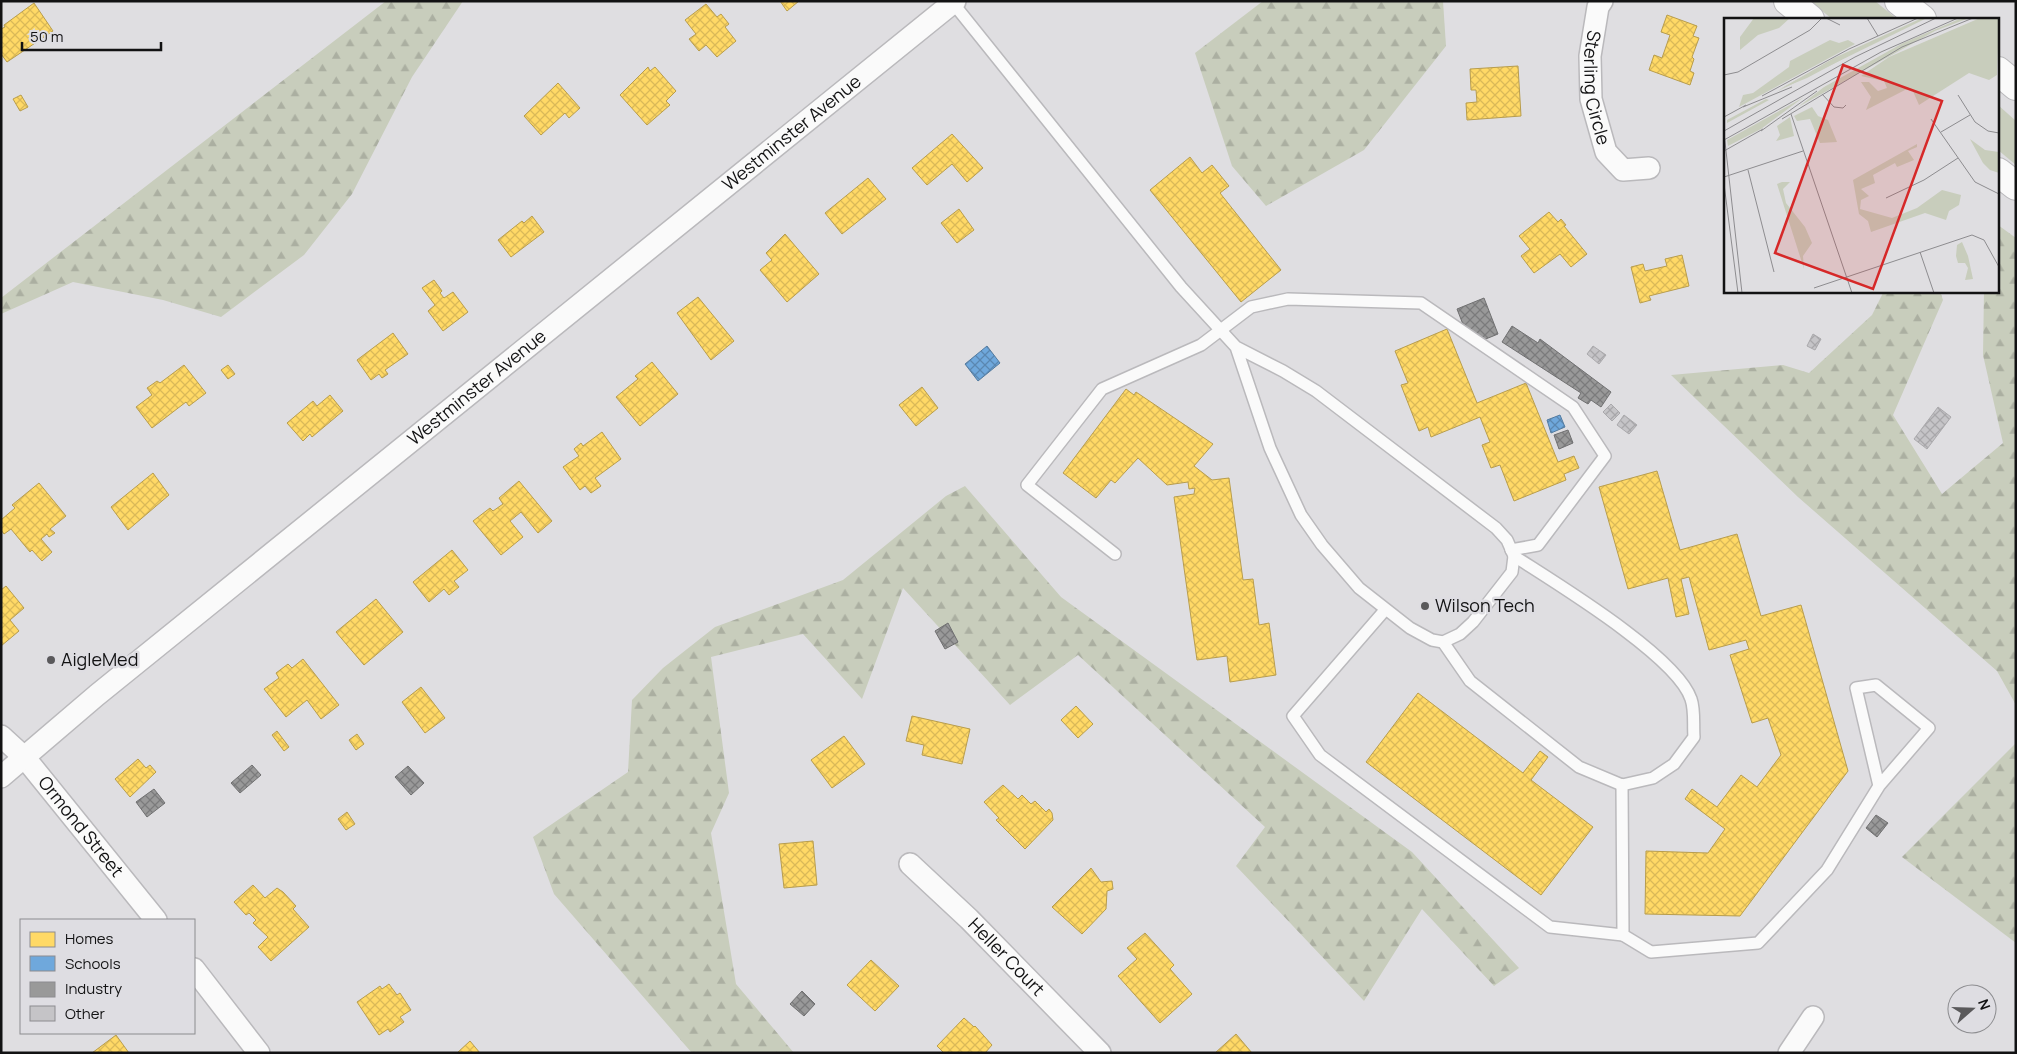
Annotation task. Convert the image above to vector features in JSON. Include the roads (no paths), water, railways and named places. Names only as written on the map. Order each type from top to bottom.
[{"type":"main road","points":[[1788,1],[1809,18]]},
{"type":"main road","points":[[1899,1],[1921,18]]},
{"type":"main road","points":[[1918,1],[1937,18]]},
{"type":"main road","points":[[2000,73],[2016,86]]},
{"type":"main road","points":[[2000,80],[2016,92]]},
{"type":"main road","points":[[2000,174],[2016,186]]},
{"type":"street","name":"Sterling Circle","points":[[1602,1],[1598,8],[1590,56],[1591,99],[1606,152],[1623,170],[1649,168]]},
{"type":"street","name":"Westminster Avenue","points":[[1,777],[97,695],[954,2]]},
{"type":"street","name":"Ormond Street","points":[[1,736],[25,758],[155,919]]},
{"type":"street","name":"Heller Court","points":[[910,864],[969,919],[1100,1053]]},
{"type":"street","points":[[195,970],[259,1053]]},
{"type":"street","points":[[1790,1053],[1813,1017]]},
{"type":"lane","points":[[954,2],[1181,287],[1236,346],[1316,391],[1496,528],[1507,540],[1513,553],[1512,572],[1460,634],[1443,642],[1432,640],[1385,610],[1360,588],[1322,545],[1301,515],[1270,448],[1236,346]]},
{"type":"lane","points":[[1115,554],[1027,485],[1102,389],[1201,345],[1251,307],[1288,299],[1421,303],[1573,407],[1605,456],[1538,545],[1513,553]]},
{"type":"lane","points":[[1443,642],[1470,681],[1579,767],[1622,784],[1653,778],[1674,764],[1694,737],[1691,699],[1678,677],[1622,628],[1513,553]]},
{"type":"lane","points":[[1385,610],[1293,716],[1320,755],[1550,927],[1624,935],[1651,952],[1758,943],[1828,870],[1879,786],[1929,728],[1876,685],[1856,688],[1879,786]]},
{"type":"lane","points":[[1622,784],[1624,935]]},
{"type":"place","name":"Wilson Tech","points":[[1425,606]]},
{"type":"place","name":"AigleMed","points":[[51,660]]}]
